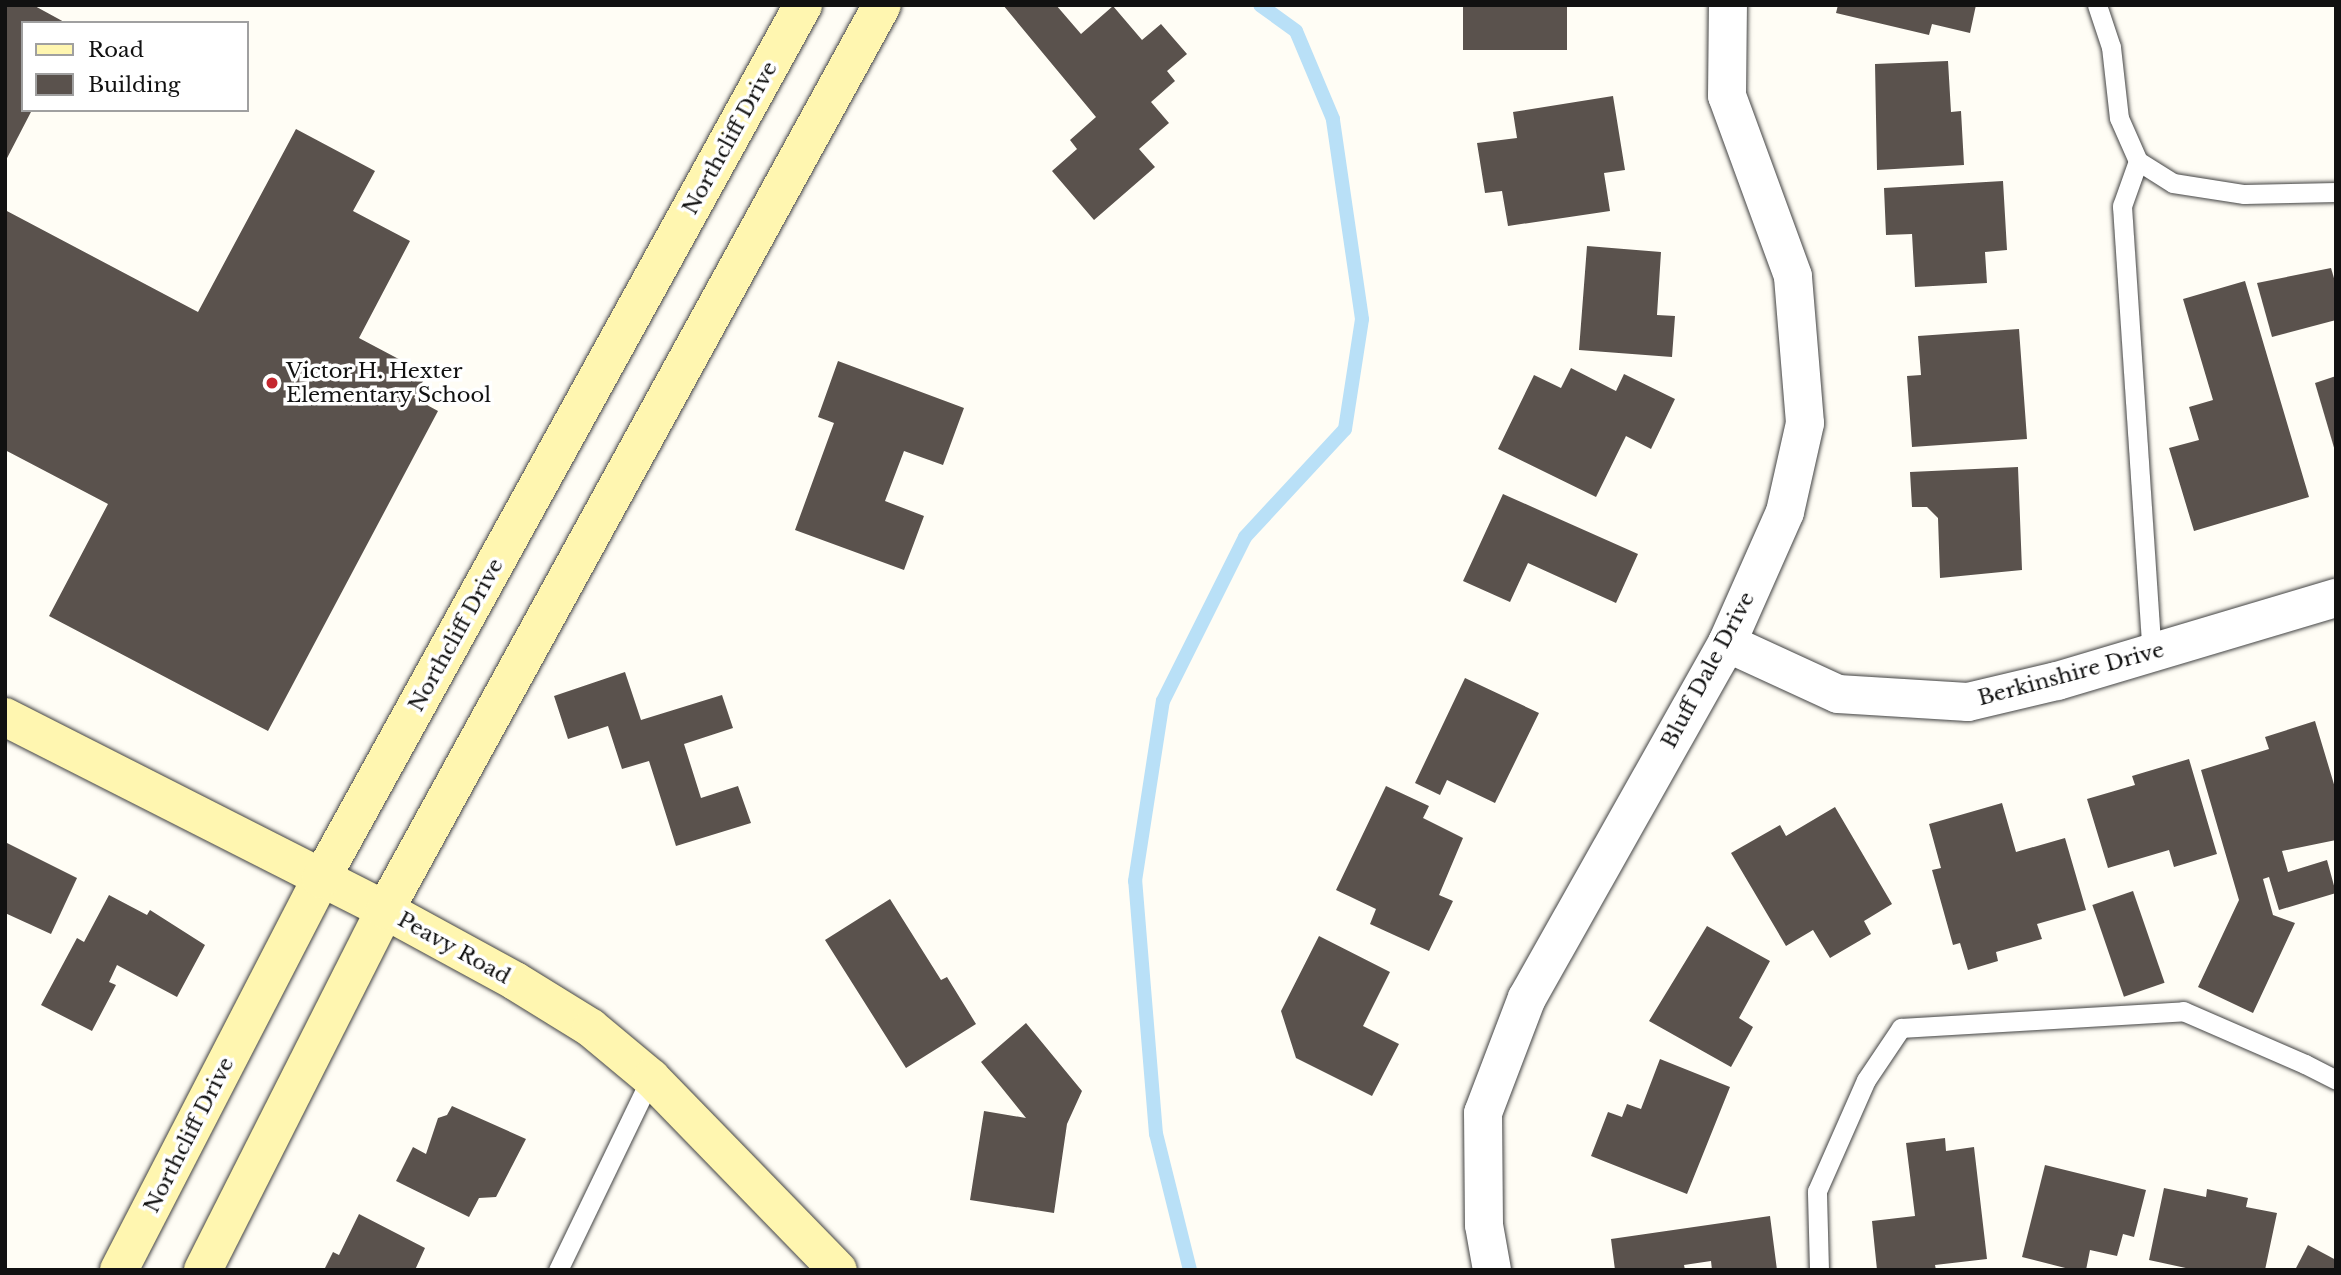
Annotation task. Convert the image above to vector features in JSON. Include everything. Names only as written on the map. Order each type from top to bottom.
[{"type":"street","name":"Northcliff Drive","points":[[119,1270],[321,878],[803,5]]},
{"type":"street","points":[[204,1270],[386,910],[882,5]]},
{"type":"street","name":"Bluff Dale Drive","points":[[1492,1270],[1484,1225],[1483,1113],[1527,998],[1727,643],[1785,512],[1805,423],[1793,276],[1727,96],[1728,5]]},
{"type":"street","name":"Berkinshire Drive","points":[[1727,643],[1838,694],[1968,702],[2057,681],[2336,598]]},
{"type":"street","name":"Peavy Road","points":[[5,717],[386,910],[515,981],[591,1028],[651,1079],[838,1270]]},
{"type":"lane","points":[[2097,5],[2111,47],[2119,118],[2138,161],[2173,183],[2244,194],[2336,192]]},
{"type":"lane","points":[[2138,161],[2122,206],[2152,653]]},
{"type":"lane","points":[[1819,1270],[1817,1191],[1866,1080],[1901,1028],[2183,1012],[2336,1080]]},
{"type":"lane","points":[[558,1270],[651,1079]]},
{"type":"building","points":[[5,5],[33,5],[62,21],[21,21],[21,112],[31,112],[5,162]]},
{"type":"building","points":[[1003,5],[1056,5],[1081,34],[1113,6],[1142,40],[1161,24],[1187,54],[1167,71],[1175,81],[1151,102],[1169,123],[1139,149],[1155,167],[1094,220],[1052,171],[1077,149],[1070,140],[1096,117]]},
{"type":"building","points":[[1463,5],[1567,5],[1567,50],[1463,50]]},
{"type":"building","points":[[1838,5],[1976,5],[1970,33],[1932,24],[1929,35],[1836,13]]},
{"type":"building","points":[[1948,61],[1951,112],[1961,111],[1964,165],[1877,170],[1875,64]]},
{"type":"building","points":[[1613,96],[1625,170],[1604,173],[1610,211],[1508,226],[1502,191],[1485,193],[1477,143],[1517,138],[1513,112]]},
{"type":"building","points":[[296,129],[375,171],[353,211],[410,241],[359,338],[427,374],[414,398],[438,411],[268,731],[49,616],[108,504],[5,450],[5,210],[198,312]]},
{"type":"building","points":[[2003,181],[2007,250],[1985,252],[1987,283],[1915,287],[1912,234],[1886,235],[1884,188]]},
{"type":"building","points":[[1587,246],[1661,252],[1657,315],[1675,316],[1672,357],[1579,350]]},
{"type":"building","points":[[2331,268],[2336,285],[2336,320],[2272,337],[2257,283]]},
{"type":"building","points":[[2245,281],[2309,497],[2194,531],[2169,448],[2199,440],[2189,407],[2213,400],[2183,299]]},
{"type":"building","points":[[2019,329],[2027,439],[1912,447],[1907,376],[1921,375],[1918,336]]},
{"type":"building","points":[[838,361],[964,408],[943,465],[904,451],[885,501],[924,516],[904,570],[795,530],[834,423],[818,417]]},
{"type":"building","points":[[1571,368],[1616,391],[1624,374],[1675,399],[1651,449],[1626,436],[1596,497],[1498,449],[1534,375],[1561,388]]},
{"type":"building","points":[[2336,376],[2336,450],[2335,451],[2315,383]]},
{"type":"building","points":[[2018,467],[2022,570],[1940,578],[1938,518],[1927,507],[1912,507],[1910,472]]},
{"type":"building","points":[[1503,494],[1638,554],[1616,603],[1528,563],[1510,602],[1463,581]]},
{"type":"building","points":[[625,672],[641,720],[722,695],[733,728],[684,744],[701,798],[738,786],[751,823],[676,846],[649,761],[622,769],[608,726],[568,739],[554,696]]},
{"type":"building","points":[[1465,678],[1539,713],[1495,803],[1447,780],[1440,795],[1415,783]]},
{"type":"building","points":[[2315,721],[2336,791],[2336,840],[2282,851],[2288,872],[2327,860],[2336,893],[2279,910],[2269,877],[2263,879],[2273,915],[2295,923],[2253,1013],[2198,987],[2239,900],[2201,770],[2269,749],[2265,737]]},
{"type":"building","points":[[2189,759],[2217,854],[2174,867],[2169,850],[2108,868],[2087,799],[2135,785],[2132,776]]},
{"type":"building","points":[[1386,786],[1429,806],[1423,818],[1463,838],[1439,895],[1453,901],[1429,951],[1370,924],[1376,909],[1336,890]]},
{"type":"building","points":[[2002,803],[2016,852],[2065,838],[2086,910],[2037,924],[2042,939],[1996,952],[1998,961],[1968,970],[1960,943],[1953,945],[1932,870],[1941,868],[1929,824]]},
{"type":"building","points":[[1835,807],[1892,904],[1864,921],[1871,934],[1830,958],[1813,930],[1786,946],[1731,853],[1780,825],[1786,836]]},
{"type":"building","points":[[5,842],[77,878],[51,934],[5,913]]},
{"type":"building","points":[[2133,891],[2165,983],[2124,997],[2092,905]]},
{"type":"building","points":[[109,895],[147,915],[150,910],[205,945],[177,997],[117,965],[109,982],[116,985],[92,1031],[41,1005],[77,938],[84,942]]},
{"type":"building","points":[[890,899],[941,980],[947,977],[976,1024],[906,1068],[825,940]]},
{"type":"building","points":[[1707,926],[1770,961],[1739,1018],[1753,1027],[1731,1067],[1649,1021]]},
{"type":"building","points":[[1319,936],[1390,972],[1363,1026],[1399,1044],[1372,1096],[1296,1058],[1281,1011]]},
{"type":"building","points":[[1026,1023],[1082,1091],[1067,1124],[1054,1213],[970,1200],[984,1111],[1026,1118],[981,1062]]},
{"type":"building","points":[[1660,1059],[1730,1087],[1687,1194],[1591,1156],[1608,1112],[1622,1117],[1627,1104],[1641,1109]]},
{"type":"building","points":[[452,1106],[526,1139],[496,1197],[479,1198],[469,1217],[396,1181],[413,1147],[426,1154],[438,1118],[447,1115]]},
{"type":"building","points":[[1945,1138],[1946,1151],[1974,1147],[1987,1259],[1935,1265],[1936,1270],[1877,1270],[1872,1221],[1915,1216],[1906,1143]]},
{"type":"building","points":[[2045,1165],[2146,1190],[2134,1237],[2123,1234],[2117,1256],[2090,1250],[2086,1270],[2073,1270],[2022,1257]]},
{"type":"building","points":[[2164,1188],[2206,1197],[2207,1189],[2248,1198],[2246,1207],[2277,1213],[2265,1270],[2195,1270],[2149,1260]]},
{"type":"building","points":[[359,1214],[425,1248],[415,1270],[324,1270],[333,1252],[339,1255]]},
{"type":"building","points":[[1770,1216],[1777,1270],[1712,1270],[1711,1261],[1684,1265],[1685,1270],[1615,1270],[1611,1239]]},
{"type":"building","points":[[2308,1245],[2336,1260],[2336,1270],[2295,1270]]},
{"type":"waterway","points":[[1190,1270],[1156,1134],[1135,881],[1163,701],[1245,537],[1345,429],[1362,319],[1333,119],[1296,31],[1260,5]]},
{"type":"place","name":"Victor H. Hexter Elementary School","points":[[272,383]]}]
